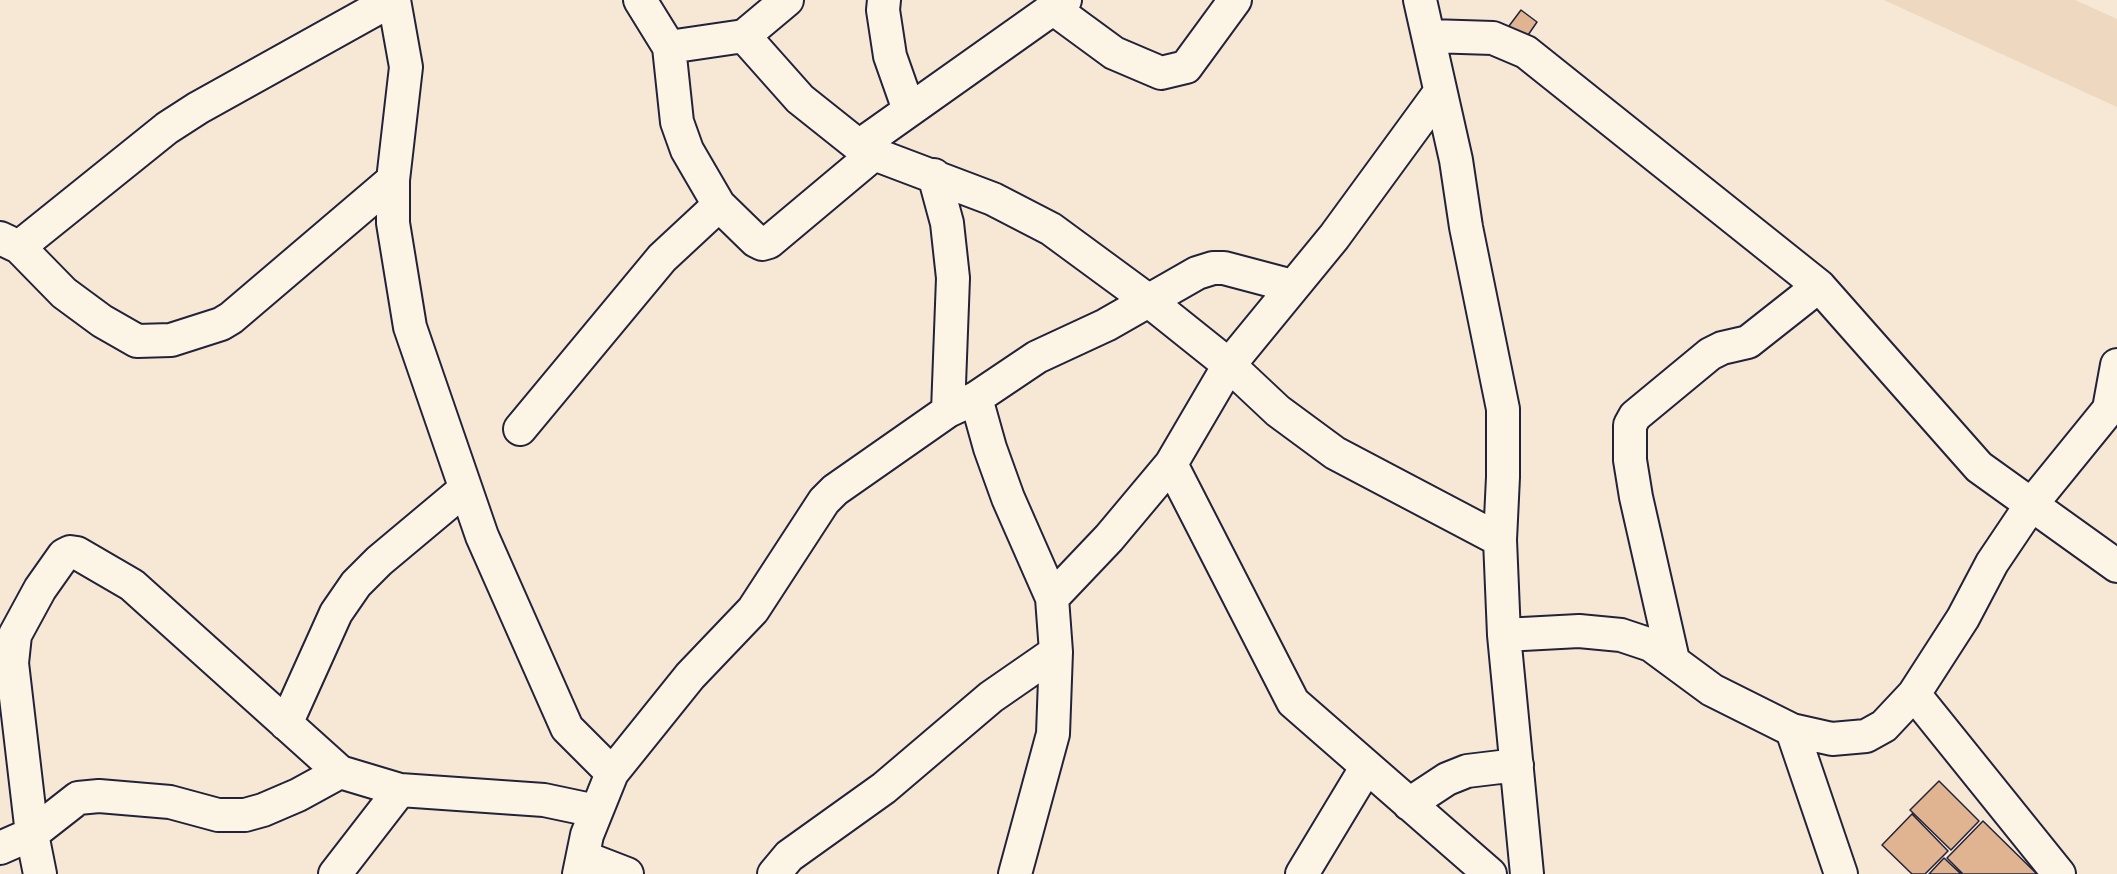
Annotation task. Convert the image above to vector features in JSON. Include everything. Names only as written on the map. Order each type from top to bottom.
[{"type":"street","points":[[393,180],[231,318],[221,324],[171,339],[137,341],[102,321],[64,293],[9,243],[198,108],[393,0],[406,67],[393,180],[393,223],[411,327],[482,536],[567,728],[612,773]]},
{"type":"street","points":[[640,0],[669,47],[677,122],[687,150],[719,205],[756,241],[762,244],[769,242],[909,110],[1059,4],[1114,53],[1161,73],[1186,67],[1235,0]]},
{"type":"street","points":[[884,0],[883,10],[890,56],[909,110]]},
{"type":"street","points":[[1420,0],[1430,36],[1456,160],[1466,227],[1503,409],[1500,540],[1504,635],[1527,874]]},
{"type":"street","points":[[669,47],[763,14],[800,99],[866,150],[993,199],[1051,229],[1149,301],[1229,365],[1278,411],[1335,453],[1500,540]]},
{"type":"street","points":[[1430,36],[1492,38],[1526,52],[1820,286],[1979,467],[2117,566]]},
{"type":"street","points":[[1052,598],[1109,538],[1171,464],[1229,365],[1334,237],[1440,92]]},
{"type":"street","points":[[934,175],[947,223],[952,278],[948,411]]},
{"type":"street","points":[[520,429],[662,258],[719,205]]},
{"type":"street","points":[[627,874],[581,866],[587,835],[612,773],[670,699],[753,610],[828,495],[948,411],[976,398],[1037,357],[1106,325],[1213,267],[1292,286]]},
{"type":"street","points":[[1673,660],[1636,497],[1630,460],[1630,425],[1635,416],[1710,354],[1722,348],[1748,342],[1820,286]]},
{"type":"street","points":[[1504,635],[1579,631],[1621,635],[1651,645],[1712,690],[1792,730],[1832,739],[1866,736],[1884,726],[1914,694],[1963,618],[1992,563],[2031,505],[2113,411],[2117,365]]},
{"type":"street","points":[[976,398],[990,448],[1008,498],[1052,598],[1056,652],[1053,734],[1015,874]]},
{"type":"street","points":[[1171,464],[1293,702],[1490,874]]},
{"type":"street","points":[[286,724],[336,613],[356,584],[379,561],[465,489]]},
{"type":"street","points":[[40,874],[32,834],[8,626],[40,589],[64,555],[77,553],[132,585],[340,772],[400,790],[544,800],[596,811]]},
{"type":"street","points":[[774,874],[789,856],[884,788],[991,697],[1056,652]]},
{"type":"street","points":[[1914,694],[2058,874]]},
{"type":"street","points":[[1792,730],[1841,874]]},
{"type":"street","points":[[1409,804],[1447,779],[1467,771],[1517,765]]},
{"type":"street","points":[[1302,874],[1366,768]]},
{"type":"street","points":[[0,848],[32,834],[78,798],[99,796],[158,801],[218,814],[245,815],[298,795],[340,772]]},
{"type":"street","points":[[336,874],[400,790]]},
{"type":"shaded area","points":[[1884,0],[2075,0],[2117,19],[2117,107]]},
{"type":"building","points":[[1521,10],[1537,22],[1526,38],[1509,26]]},
{"type":"building","points":[[1939,781],[1979,821],[1951,850],[1910,810]]},
{"type":"building","points":[[1912,814],[1948,851],[1925,874],[1912,874],[1882,845]]},
{"type":"building","points":[[1983,821],[2037,874],[1963,874],[1947,858]]},
{"type":"building","points":[[1944,858],[1961,874],[1929,874]]}]
